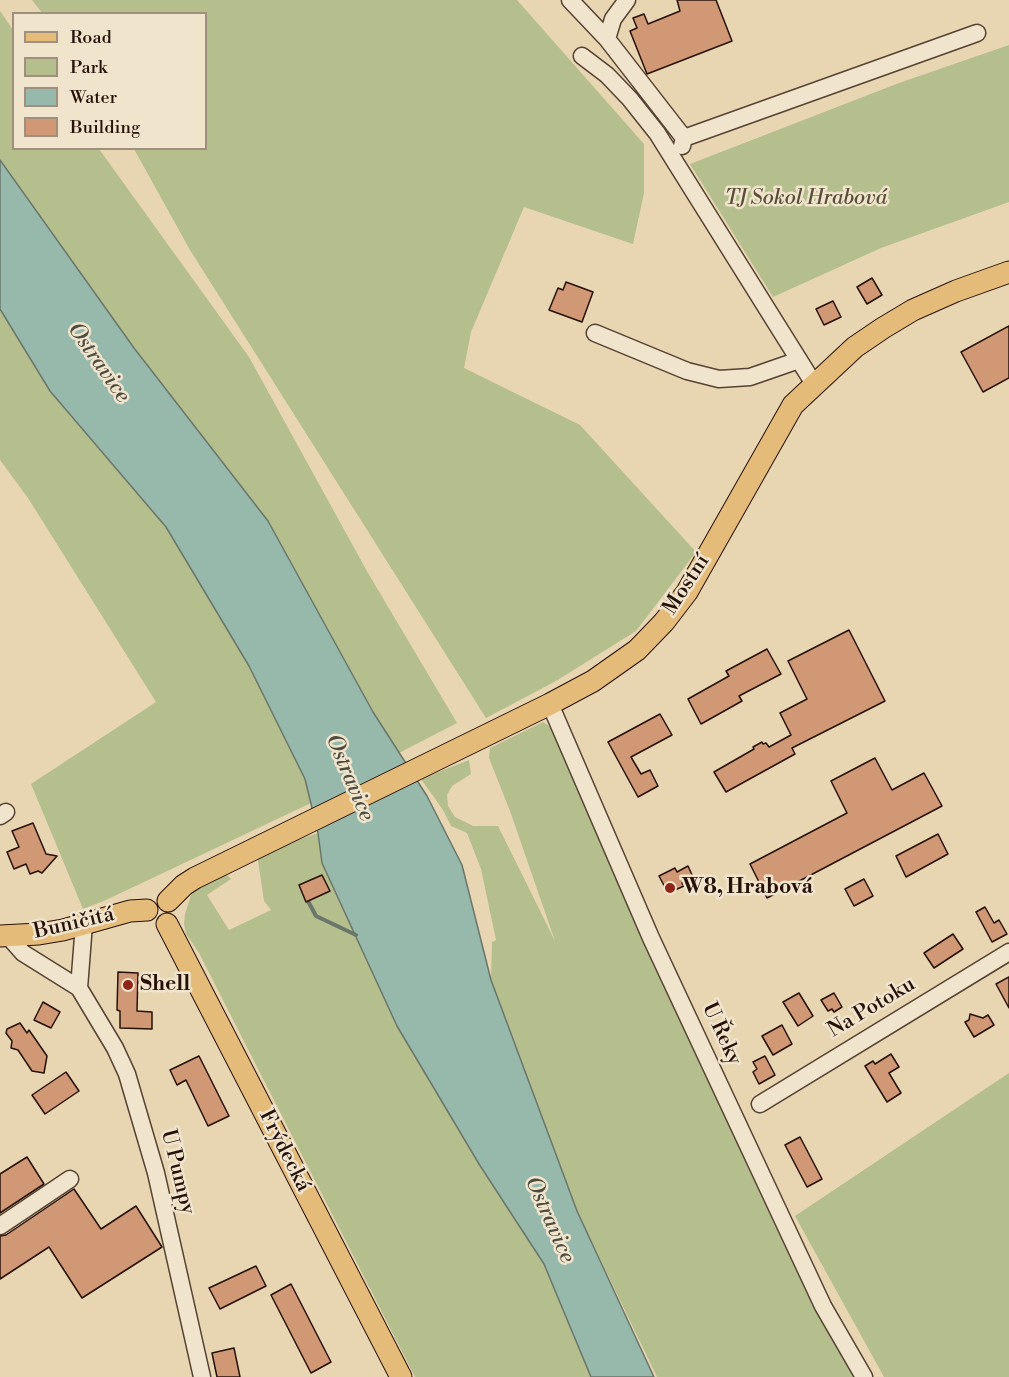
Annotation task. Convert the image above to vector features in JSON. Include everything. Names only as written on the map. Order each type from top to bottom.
[{"type":"main road","name":"Mostní","points":[[168,901],[184,885],[195,878],[550,704],[593,681],[637,650],[664,622],[687,592],[793,405],[855,347],[913,310],[956,291],[1009,272]]},
{"type":"main road","points":[[155,900],[168,901],[173,907],[174,914],[167,924],[159,926],[152,923],[148,918],[147,910],[155,900]]},
{"type":"main road","name":"Buničitá","points":[[4,936],[39,934],[129,911],[147,910]]},
{"type":"main road","name":"Frýdecká","points":[[167,924],[401,1377]]},
{"type":"street","points":[[570,0],[607,39],[684,138]]},
{"type":"street","points":[[607,39],[613,20],[627,0]]},
{"type":"street","points":[[684,138],[978,33]]},
{"type":"street","points":[[582,56],[607,75],[657,133],[814,384]]},
{"type":"street","points":[[677,165],[684,138]]},
{"type":"street","points":[[595,333],[687,371],[719,379],[750,377],[799,360]]},
{"type":"street","name":"U Řeky","points":[[550,704],[656,948],[823,1306],[864,1377]]},
{"type":"street","points":[[79,988],[84,924]]},
{"type":"street","name":"U Pumpy","points":[[4,936],[23,953],[79,988],[115,1048],[127,1074],[156,1173],[202,1377]]},
{"type":"street","name":"Na Potoku","points":[[760,1104],[1009,952]]},
{"type":"street","points":[[0,1226],[70,1179]]},
{"type":"green space","points":[[32,0],[517,0],[644,144],[644,193],[633,244],[524,207],[471,332],[464,368],[580,425],[696,552],[636,631],[556,681],[486,718],[190,250],[135,150],[207,150],[207,12],[41,12]]},
{"type":"green space","points":[[0,11],[12,29],[12,150],[100,150],[249,357],[368,573],[457,723],[399,753],[373,712],[268,521],[134,348],[0,160]]},
{"type":"green space","name":"TJ Sokol Hrabová","points":[[1009,45],[1009,202],[881,248],[773,297],[690,164],[899,83]]},
{"type":"green space","points":[[0,309],[50,391],[166,527],[250,666],[305,779],[311,803],[83,909],[31,784],[156,702],[28,498],[0,460]]},
{"type":"green space","points":[[543,722],[555,730],[864,1377],[657,1377],[577,1211],[491,980],[492,942],[496,940],[481,869],[467,833],[451,826],[443,810],[421,779],[469,760],[471,774],[452,786],[447,795],[448,806],[455,817],[473,826],[498,826],[555,941],[489,758],[490,748]]},
{"type":"green space","points":[[318,833],[322,863],[397,1026],[544,1264],[591,1377],[415,1377],[199,953],[186,934],[185,914],[192,892],[201,883],[226,874],[231,879],[207,895],[229,930],[271,910],[264,901],[257,854]]},
{"type":"green space","points":[[1009,1073],[1009,1377],[884,1377],[795,1216]]},
{"type":"water","name":"Ostravice","points":[[0,160],[134,348],[268,521],[373,712],[427,796],[462,865],[491,980],[577,1211],[654,1377],[591,1377],[544,1264],[479,1164],[397,1026],[322,863],[318,833],[305,779],[249,666],[166,527],[50,391],[0,309]]},
{"type":"building","points":[[677,0],[716,0],[732,41],[647,74],[630,31],[637,28],[633,18],[644,14],[648,24],[680,11]]},
{"type":"building","points":[[872,278],[882,295],[867,304],[857,287]]},
{"type":"building","points":[[566,282],[593,292],[582,322],[549,310],[558,288],[563,290]]},
{"type":"building","points":[[833,301],[841,317],[824,325],[816,309]]},
{"type":"building","points":[[1009,326],[1009,378],[983,392],[961,352]]},
{"type":"building","points":[[849,630],[885,701],[792,748],[795,754],[726,792],[714,772],[762,742],[769,747],[791,735],[780,713],[807,699],[788,661]]},
{"type":"building","points":[[767,649],[781,674],[739,696],[742,701],[701,724],[688,699],[729,676],[726,671]]},
{"type":"building","points":[[660,714],[672,735],[631,757],[641,774],[650,770],[658,786],[638,797],[608,742]]},
{"type":"building","points":[[875,758],[892,790],[924,773],[942,806],[767,898],[750,864],[847,813],[831,781]]},
{"type":"building","points":[[33,823],[46,854],[57,856],[42,873],[38,871],[30,874],[26,864],[14,869],[7,852],[19,847],[12,831]]},
{"type":"building","points":[[938,834],[948,854],[906,877],[896,856]]},
{"type":"building","points":[[688,866],[693,877],[682,883],[684,886],[668,893],[659,876],[675,868],[677,872]]},
{"type":"building","points":[[322,875],[330,891],[306,902],[299,885]]},
{"type":"building","points":[[864,879],[873,896],[854,906],[845,889]]},
{"type":"building","points":[[985,907],[994,923],[999,920],[1007,934],[992,942],[976,912]]},
{"type":"building","points":[[953,934],[963,949],[934,968],[924,953]]},
{"type":"building","points":[[118,972],[138,973],[137,1011],[152,1012],[152,1029],[120,1028],[120,1011],[117,1010]]},
{"type":"building","points":[[1009,977],[1009,1008],[996,984]]},
{"type":"building","points":[[799,993],[813,1016],[798,1026],[783,1002]]},
{"type":"building","points":[[834,993],[842,1007],[834,1012],[832,1009],[828,1011],[821,1000]]},
{"type":"building","points":[[43,1002],[60,1012],[51,1028],[34,1020]]},
{"type":"building","points":[[970,1014],[983,1018],[988,1015],[994,1025],[974,1037],[965,1022],[969,1020]]},
{"type":"building","points":[[20,1023],[27,1033],[29,1030],[47,1056],[44,1073],[32,1071],[18,1050],[11,1048],[12,1041],[6,1033],[7,1029]]},
{"type":"building","points":[[782,1025],[792,1044],[773,1055],[762,1036]]},
{"type":"building","points":[[891,1054],[899,1067],[889,1073],[901,1093],[887,1102],[865,1066],[873,1061],[875,1064]]},
{"type":"building","points":[[199,1056],[229,1116],[208,1126],[186,1080],[177,1085],[170,1070]]},
{"type":"building","points":[[765,1056],[775,1075],[759,1084],[753,1072],[757,1069],[753,1062]]},
{"type":"building","points":[[66,1072],[79,1091],[45,1114],[32,1095]]},
{"type":"building","points":[[800,1137],[822,1179],[807,1187],[785,1145]]},
{"type":"building","points":[[27,1157],[44,1184],[0,1213],[0,1174]]},
{"type":"building","points":[[74,1189],[101,1229],[136,1206],[162,1247],[82,1298],[49,1247],[0,1279],[0,1236],[6,1235]]},
{"type":"building","points":[[256,1266],[266,1286],[220,1309],[209,1288]]},
{"type":"building","points":[[291,1284],[331,1362],[311,1373],[271,1295]]},
{"type":"building","points":[[234,1348],[240,1377],[217,1377],[212,1353]]},
{"type":"waterway","points":[[308,901],[316,916],[356,935]]},
{"type":"place","name":"W8, Hrabová","points":[[670,888]]},
{"type":"place","name":"Shell","points":[[128,985]]}]
